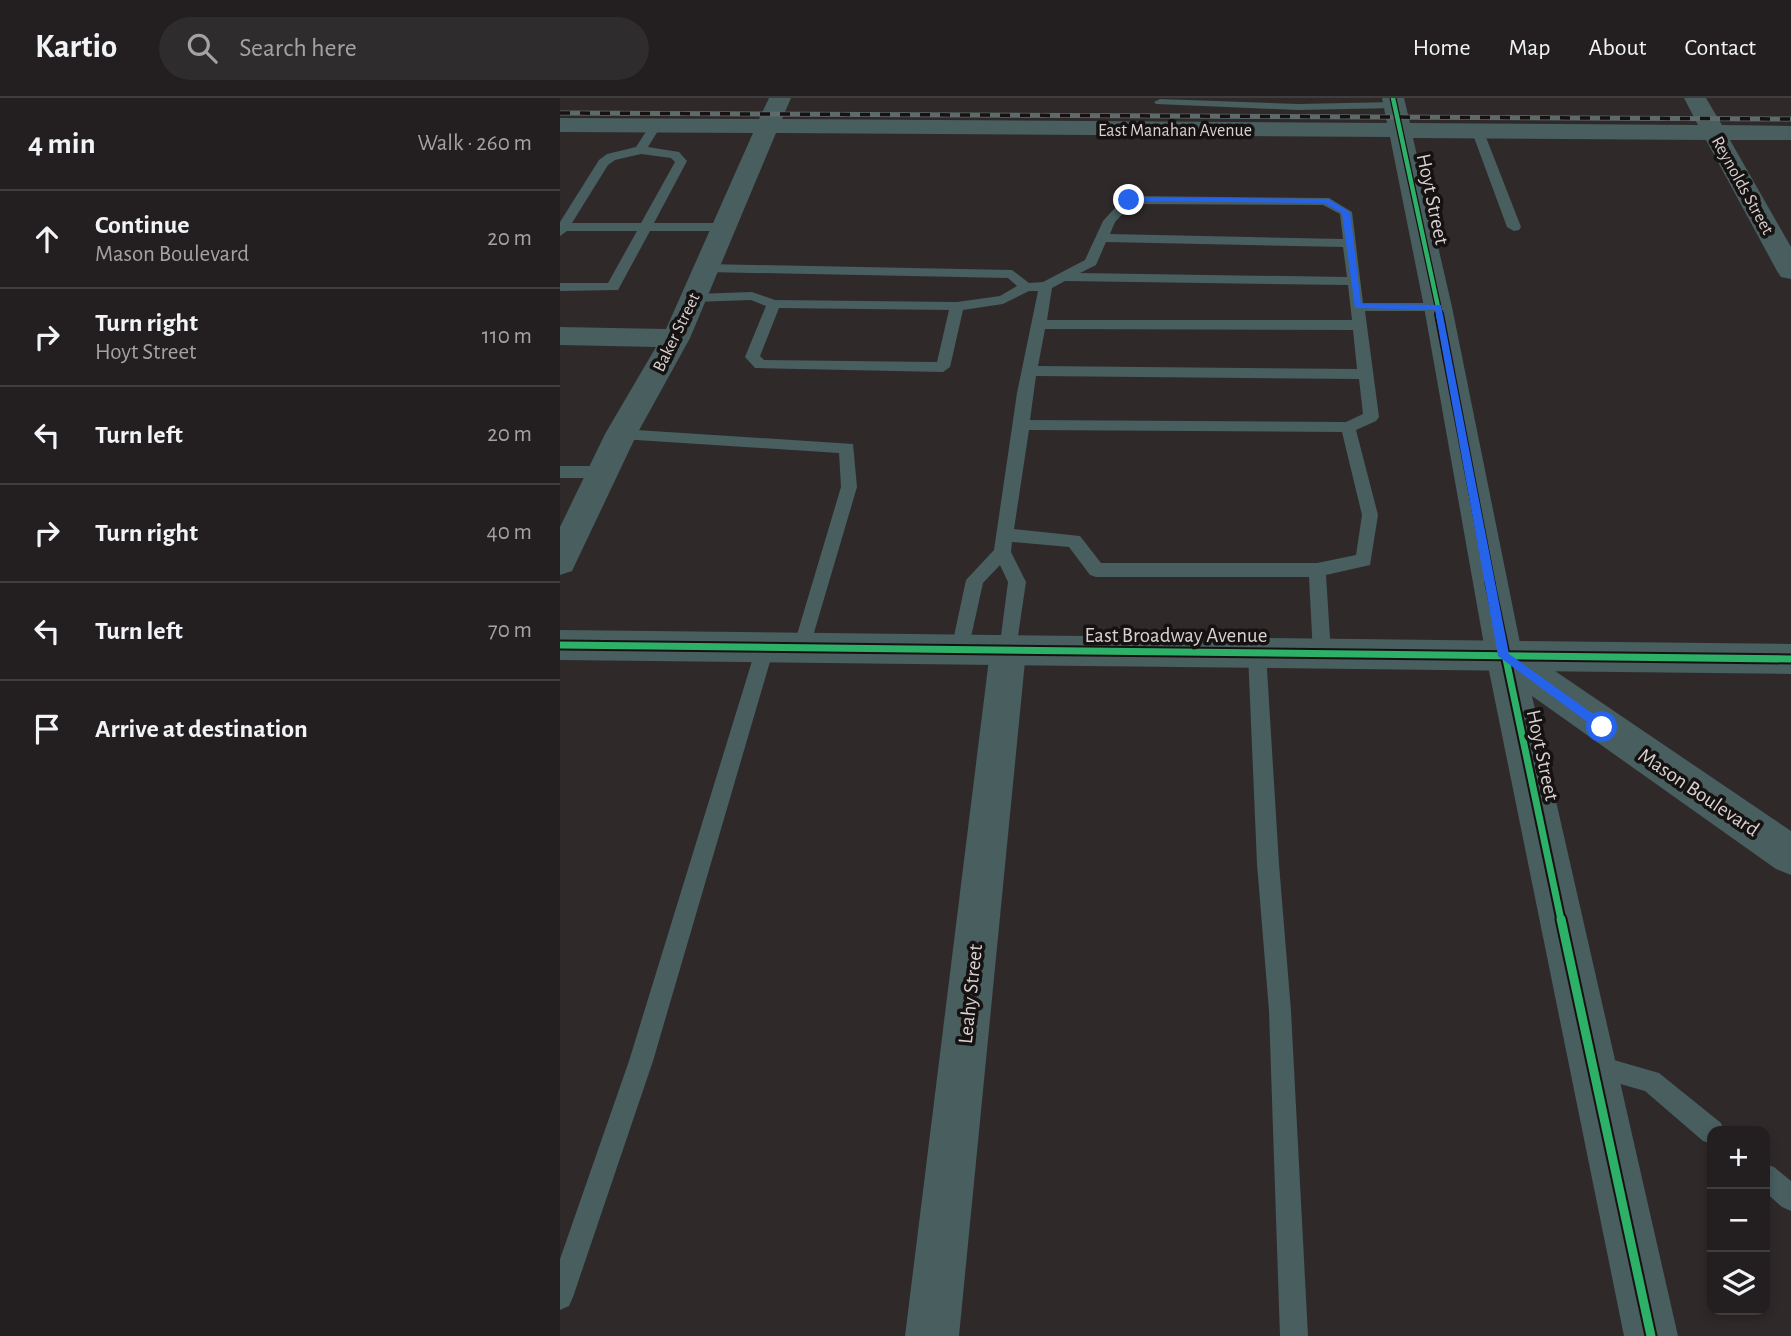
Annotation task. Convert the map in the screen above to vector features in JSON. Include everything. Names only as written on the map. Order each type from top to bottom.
[{"type":"street","name":"Baker Street","points":[[560,562],[621,434],[676,338],[780,98]]},
{"type":"street","name":"Reynolds Street","points":[[1695,98],[1791,271]]},
{"type":"street","name":"East Manahan Avenue","points":[[560,125],[769,127],[1396,112],[1478,132],[1791,133]]},
{"type":"street","name":"Hoyt Street","points":[[1396,112],[1438,307],[1504,656],[1651,1336]]},
{"type":"street","points":[[560,336],[676,338]]},
{"type":"street","name":"East Broadway Avenue","points":[[560,645],[1791,659]]},
{"type":"street","name":"Leahy Street","points":[[932,1336],[1008,652]]},
{"type":"street","name":"Mason Boulevard","points":[[1504,656],[1791,855]]},
{"type":"lane","points":[[1160,102],[1396,112]]},
{"type":"lane","points":[[641,150],[655,126]]},
{"type":"lane","points":[[1478,132],[1514,227]]},
{"type":"lane","points":[[560,287],[613,287],[681,161],[675,155],[641,150],[611,157],[603,163],[561,229]]},
{"type":"lane","points":[[694,298],[752,296],[774,304],[957,306],[1003,300],[1026,287],[1045,286],[1091,261],[1109,221],[1129,200],[1325,201],[1346,212],[1371,417],[1348,426],[1022,425]]},
{"type":"lane","points":[[561,229],[724,227]]},
{"type":"lane","points":[[1102,238],[1350,243]]},
{"type":"lane","points":[[706,268],[1012,274],[1026,287]]},
{"type":"lane","points":[[1063,277],[1354,281]]},
{"type":"lane","points":[[960,650],[975,580],[1003,543],[1045,286]]},
{"type":"lane","points":[[774,304],[752,358],[760,365],[943,367],[957,306]]},
{"type":"lane","points":[[1357,306],[1438,307]]},
{"type":"lane","points":[[1038,324],[1360,325]]},
{"type":"lane","points":[[1029,371],[1366,374]]},
{"type":"lane","points":[[1003,543],[1074,541],[1096,570],[1317,570],[1364,560],[1370,515],[1348,426]]},
{"type":"lane","points":[[621,434],[847,447],[849,487],[802,648]]},
{"type":"lane","points":[[560,472],[603,472]]},
{"type":"lane","points":[[1003,543],[1017,582],[1008,652]]},
{"type":"lane","points":[[1317,570],[1322,654]]},
{"type":"lane","points":[[560,1297],[641,1061],[765,648]]},
{"type":"lane","points":[[1257,653],[1268,864],[1280,1011],[1294,1336]]},
{"type":"lane","points":[[1592,1066],[1651,1081],[1707,1128]]},
{"type":"lane","points":[[1770,1180],[1791,1198]]},
{"type":"railway","points":[[560,113],[1791,119]]},
{"type":"cycle path","points":[[1393,98],[1438,307],[1504,656],[1651,1336]]},
{"type":"cycle path","points":[[560,645],[1791,659]]},
{"type":"route","points":[[1129,200],[1325,201],[1346,212],[1357,306],[1438,307],[1504,656],[1602,727]]}]
